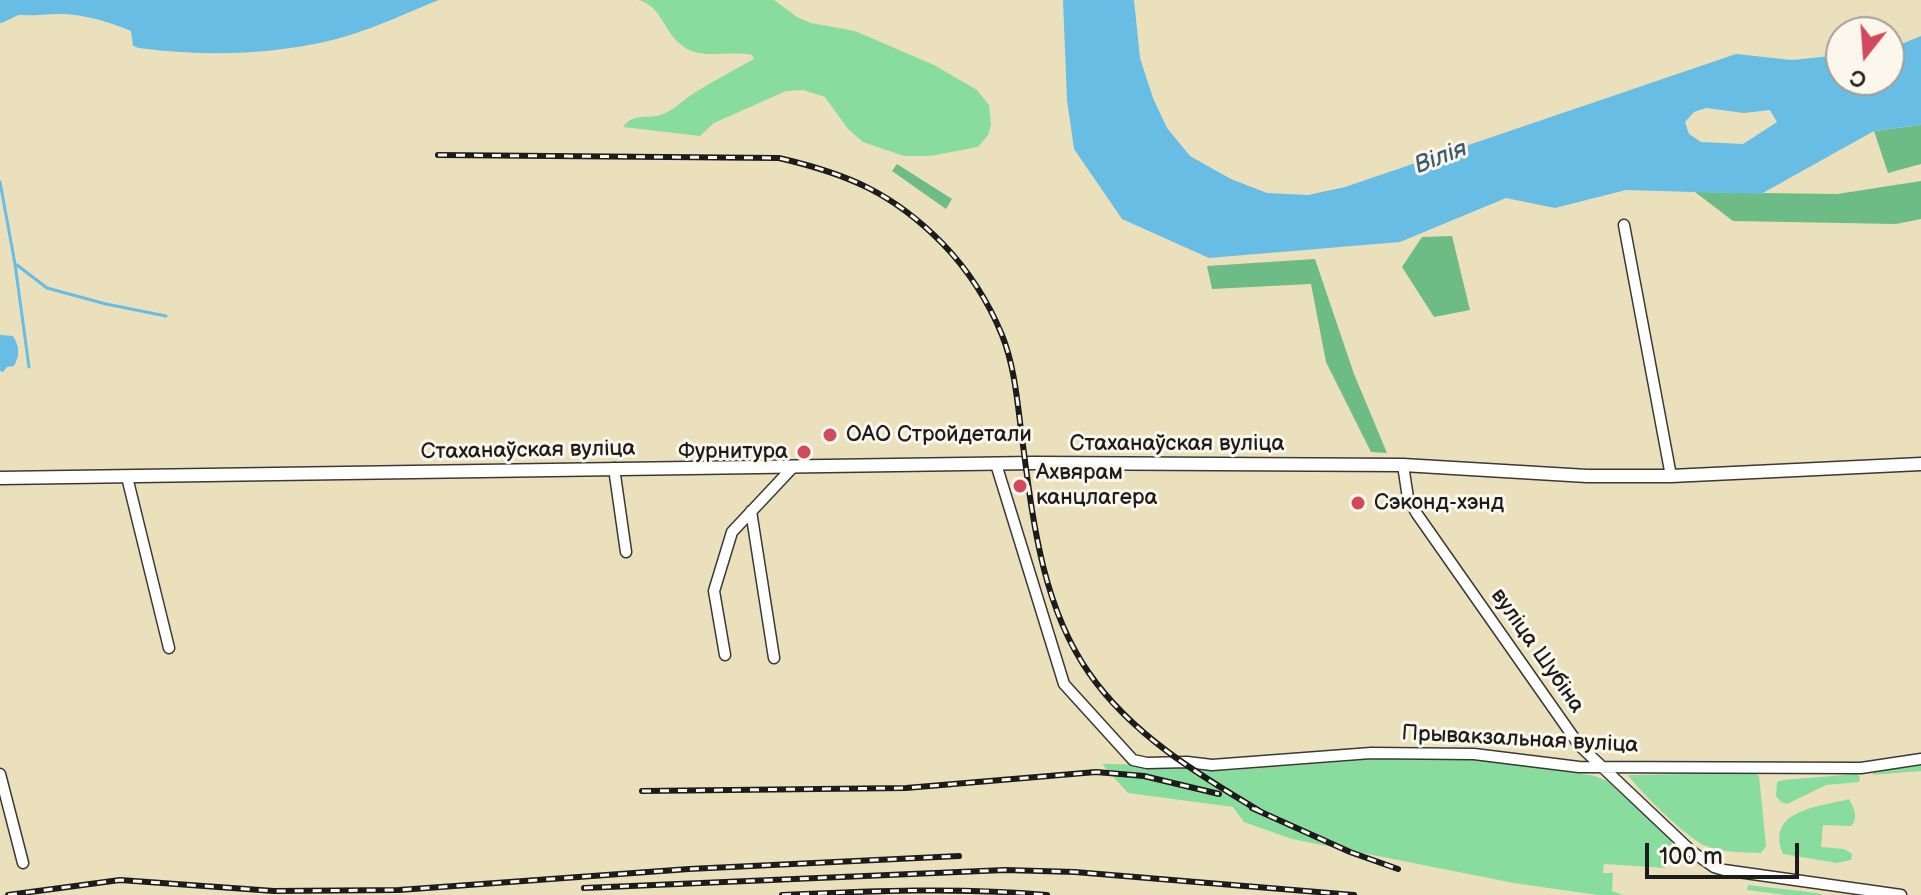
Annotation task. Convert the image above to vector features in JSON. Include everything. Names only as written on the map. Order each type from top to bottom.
[{"type":"street","points":[[1624,225],[1671,476]]},
{"type":"street","name":"Стаханаўская вуліца","points":[[0,478],[996,464],[1403,465],[1587,476],[1671,476],[1921,464]]},
{"type":"street","name":"Прывакзальная вуліца","points":[[996,464],[1064,684],[1133,760],[1212,765],[1371,753],[1474,754],[1579,767],[1861,768],[1921,759]]},
{"type":"street","name":"вуліца Шубіна","points":[[1403,465],[1408,498],[1417,514],[1577,741],[1691,851],[1714,867],[1901,895]]},
{"type":"street","points":[[725,655],[714,591],[732,532],[794,466]]},
{"type":"street","points":[[614,468],[626,552]]},
{"type":"street","points":[[127,477],[169,648]]},
{"type":"street","points":[[751,511],[774,658]]},
{"type":"street","points":[[0,774],[23,863]]},
{"type":"green space","points":[[638,0],[774,0],[811,23],[855,31],[934,65],[977,90],[989,105],[991,125],[988,135],[978,147],[930,156],[904,156],[863,142],[848,129],[825,97],[803,90],[786,91],[714,123],[700,136],[623,127],[631,119],[667,112],[754,59],[752,55],[691,51],[677,41],[653,8]]},
{"type":"green space","points":[[1921,125],[1921,164],[1888,173],[1874,131]]},
{"type":"green space","points":[[897,164],[952,199],[946,209],[892,171]]},
{"type":"green space","points":[[1921,181],[1921,219],[1896,224],[1733,221],[1695,192],[1837,194]]},
{"type":"green space","points":[[1452,236],[1470,310],[1434,317],[1402,267],[1422,237]]},
{"type":"green space","points":[[1315,259],[1354,374],[1387,453],[1371,452],[1326,362],[1311,284],[1212,289],[1207,266]]},
{"type":"green space","points":[[1475,758],[1595,776],[1607,781],[1672,841],[1672,861],[1665,868],[1604,864],[1603,873],[1613,873],[1612,891],[1623,895],[1598,895],[1514,883],[1292,839],[1244,822],[1233,807],[1128,793],[1102,764],[1194,765],[1221,771],[1376,759]]},
{"type":"green space","points":[[1921,765],[1921,771],[1872,775],[1874,772]]},
{"type":"green space","points":[[1754,773],[1759,776],[1766,846],[1761,853],[1719,850],[1698,842],[1664,814],[1628,775]]},
{"type":"green space","points":[[1857,774],[1859,782],[1826,785],[1787,804],[1776,796],[1777,782],[1783,780]]},
{"type":"green space","points":[[1849,799],[1855,812],[1853,823],[1851,826],[1823,825],[1821,847],[1844,849],[1852,854],[1851,860],[1837,863],[1783,854],[1779,839],[1788,819],[1810,808]]},
{"type":"green space","points":[[1748,885],[1823,895],[1786,895],[1747,890]]},
{"type":"water","points":[[0,0],[439,0],[370,28],[322,42],[270,51],[190,53],[133,46],[131,31],[89,17],[0,11]]},
{"type":"water","name":"Вілія","points":[[1063,0],[1134,0],[1140,58],[1153,98],[1167,128],[1190,156],[1231,179],[1267,193],[1308,195],[1345,187],[1736,54],[1792,60],[1825,57],[1825,96],[1905,96],[1905,42],[1921,36],[1921,125],[1874,131],[1761,194],[1626,190],[1555,208],[1506,198],[1400,242],[1209,258],[1122,219],[1074,149],[1067,100]],"holes":[[[1706,108],[1744,113],[1770,110],[1777,122],[1743,144],[1701,142],[1689,134],[1685,122],[1694,112]]]},
{"type":"water","points":[[0,335],[13,336],[18,351],[14,366],[7,367],[3,372],[0,371]]},
{"type":"waterway","points":[[0,14],[29,0]]},
{"type":"waterway","points":[[0,182],[29,367]]},
{"type":"waterway","points":[[17,265],[47,288],[166,316]]},
{"type":"railway","points":[[438,155],[779,158],[848,179],[906,211],[961,264],[984,298],[1002,335],[1014,382],[1041,556],[1059,617],[1072,646],[1106,695],[1146,735],[1191,768],[1263,813]]},
{"type":"railway","points":[[642,791],[906,788],[1096,772],[1144,776],[1219,794]]},
{"type":"railway","points":[[1252,808],[1350,852],[1398,869]]},
{"type":"railway","points":[[8,895],[120,880],[274,891],[399,890],[689,869],[959,856]]},
{"type":"railway","points":[[584,888],[1005,870],[1075,872],[1354,895]]},
{"type":"railway","points":[[782,895],[948,890],[1047,895]]},
{"type":"place","name":"ОАО Стройдетали","points":[[830,435]]},
{"type":"place","name":"Фурнитура","points":[[804,452]]},
{"type":"place","name":"Ахвярам канцлагера","points":[[1020,486]]},
{"type":"place","name":"Сэконд-хэнд","points":[[1358,503]]}]
